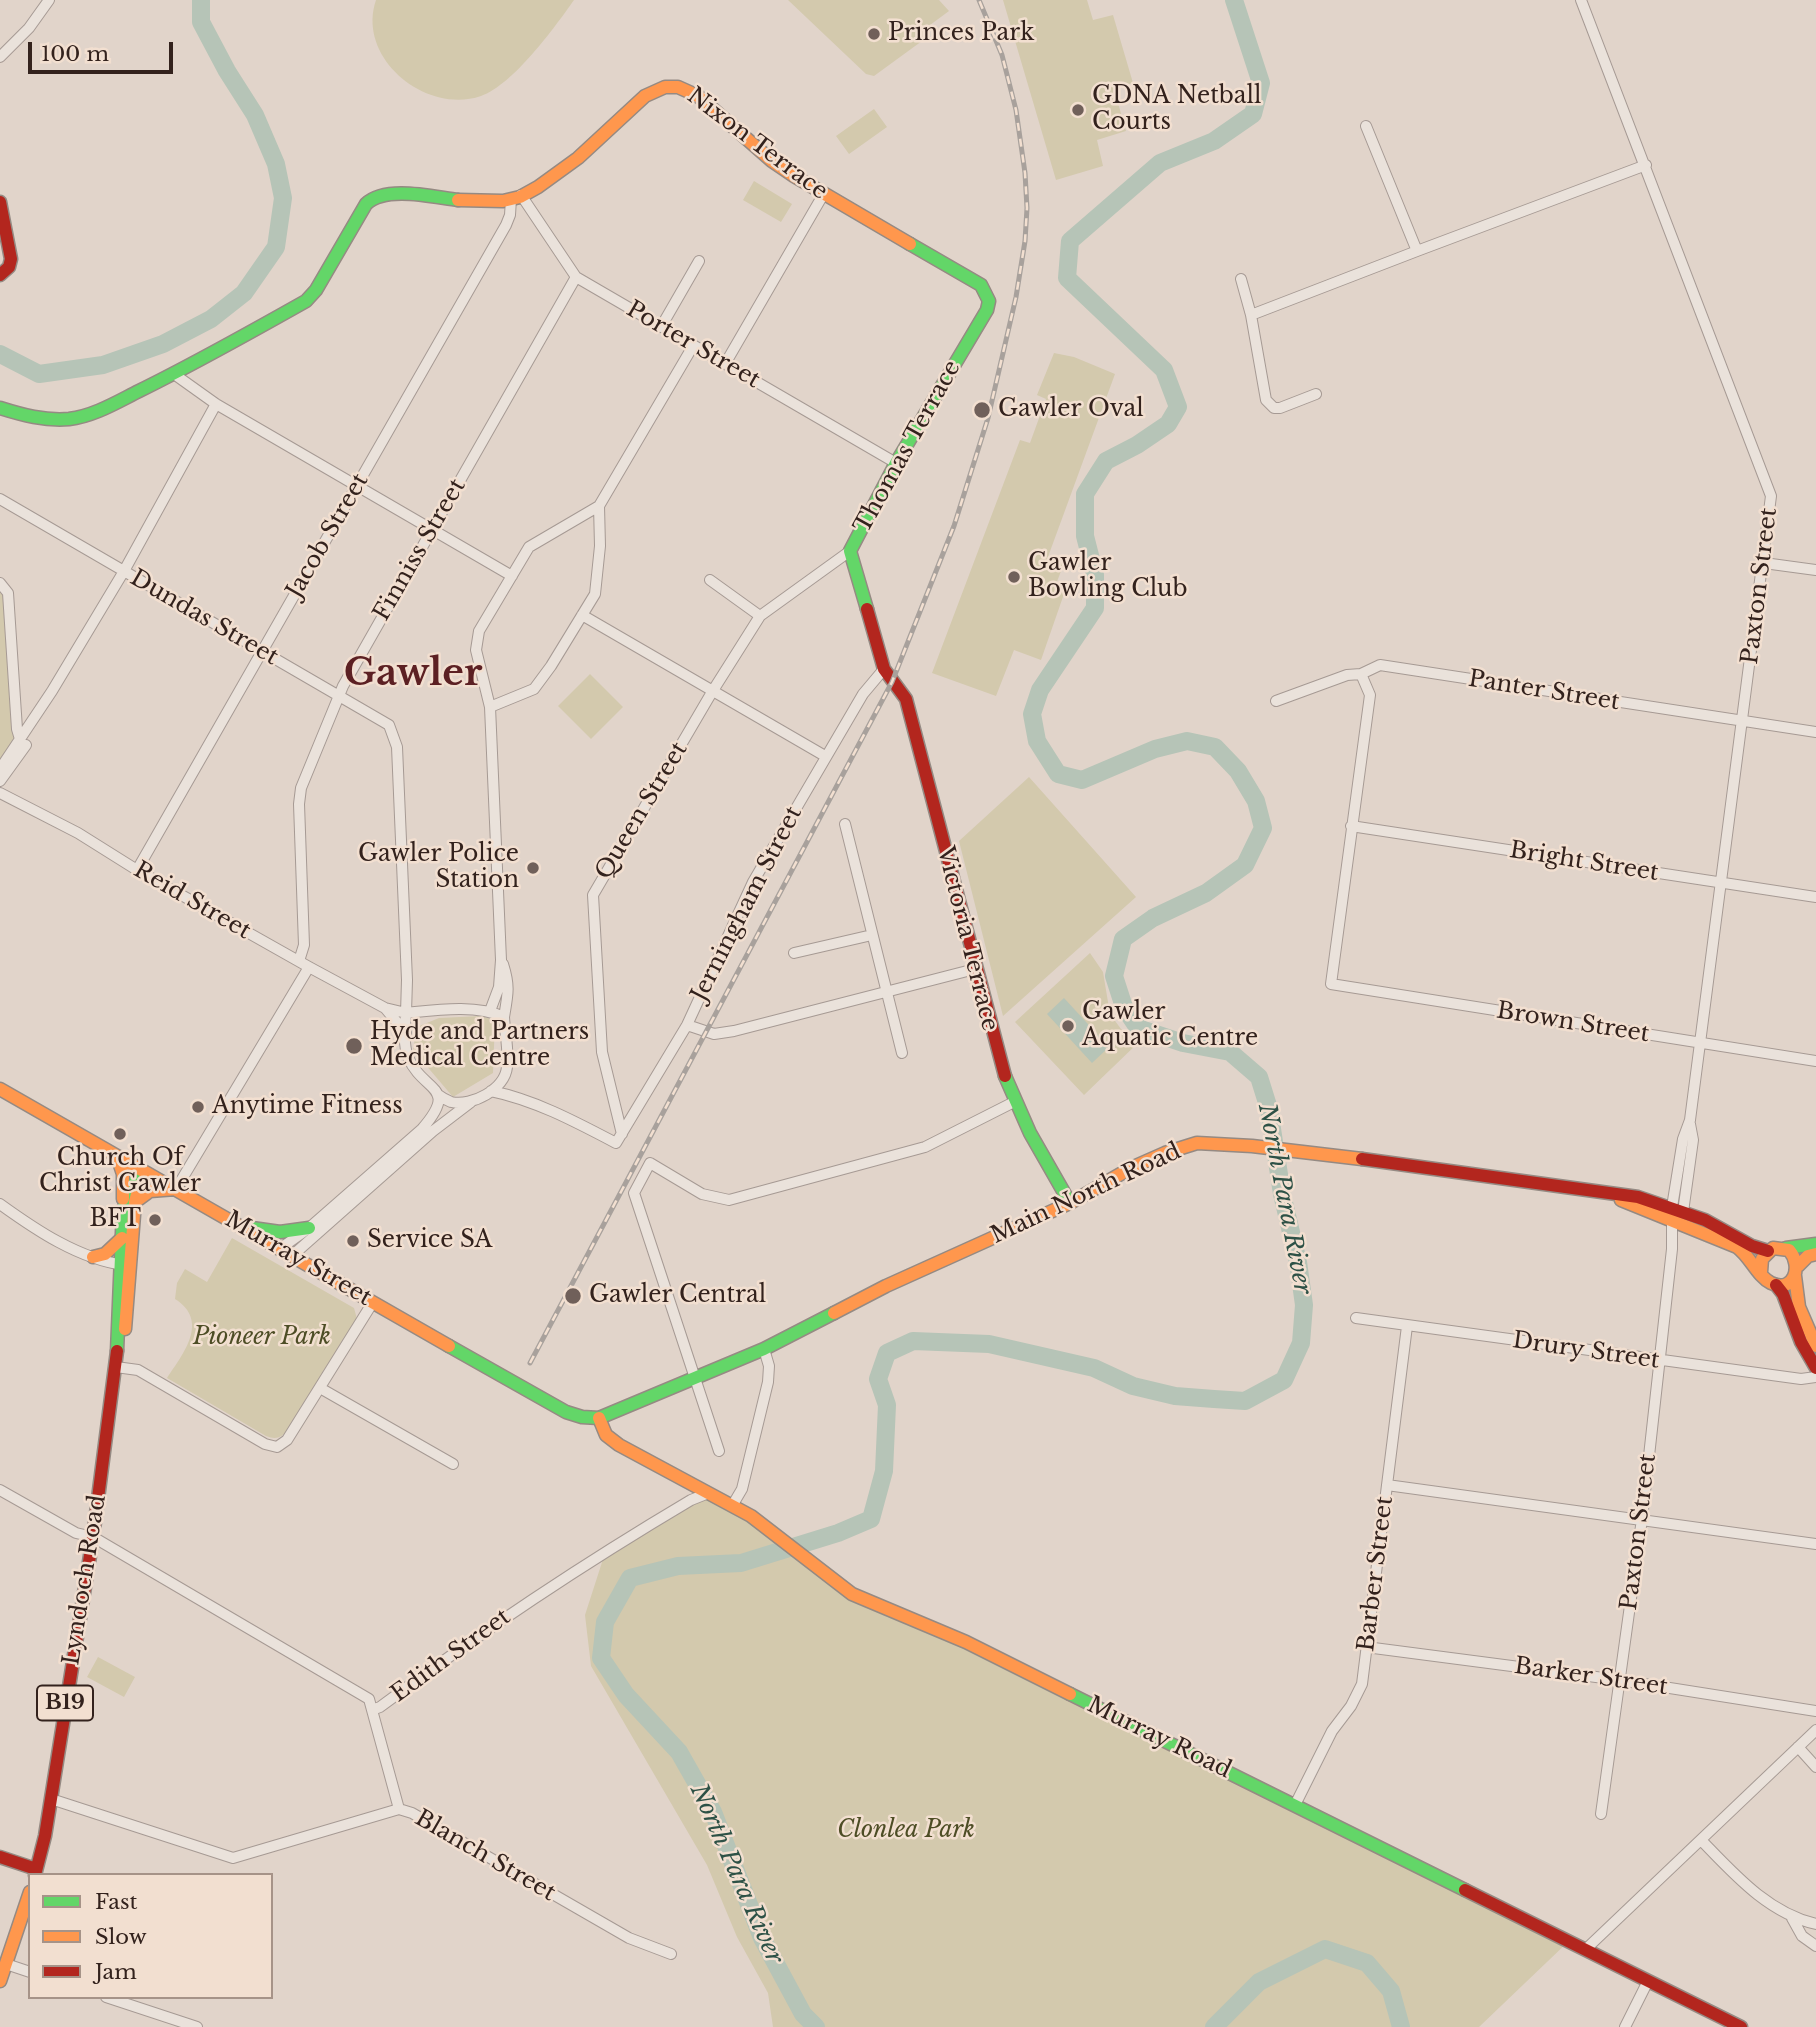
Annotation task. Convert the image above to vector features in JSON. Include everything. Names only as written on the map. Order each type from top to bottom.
[{"type":"main road","name":"Nixon Terrace","points":[[516,197],[533,190],[577,159],[655,89],[676,85],[689,89],[772,161],[823,195],[981,285],[989,301],[987,310]]},
{"type":"main road","points":[[0,408],[46,419],[79,417],[97,411],[174,374],[306,301],[316,290],[366,204],[373,197],[388,194],[454,199],[516,197]]},
{"type":"main road","points":[[0,202],[11,259],[9,267],[0,275]]},
{"type":"main road","name":"Thomas Terrace","points":[[884,669],[850,551],[896,463],[987,310]]},
{"type":"main road","name":"Victoria Terrace","points":[[884,669],[906,699],[990,1032],[1014,1102],[1040,1156],[1070,1203]]},
{"type":"main road","name":"Murray Street","points":[[0,1089],[573,1416],[599,1418]]},
{"type":"main road","name":"Main North Road","points":[[599,1418],[764,1349],[886,1286],[1070,1203],[1131,1168],[1197,1143],[1252,1146],[1638,1197],[1677,1209],[1758,1249],[1768,1251]]},
{"type":"main road","name":"B19","points":[[117,1156],[123,1174],[124,1209]]},
{"type":"main road","name":"Lyndoch Road","points":[[36,1872],[45,1836],[93,1537],[116,1367],[126,1265],[137,1191],[144,1171]]},
{"type":"main road","name":"Lyndoch Road","points":[[126,1265],[122,1238],[124,1209],[128,1195],[144,1171]]},
{"type":"main road","points":[[135,1202],[150,1191],[176,1189]]},
{"type":"main road","name":"Main North Road","points":[[1608,1194],[1735,1246],[1752,1258],[1761,1272]]},
{"type":"main road","points":[[1677,1209],[1679,1217],[1718,1234],[1735,1246]]},
{"type":"main road","points":[[241,1225],[276,1232],[294,1232],[309,1228]]},
{"type":"main road","points":[[93,1257],[105,1254],[122,1238]]},
{"type":"main road","points":[[1816,1244],[1768,1251],[1762,1259],[1761,1272],[1783,1294],[1801,1342],[1816,1368]]},
{"type":"main road","points":[[1786,1248],[1794,1254],[1797,1271],[1796,1297],[1807,1338],[1816,1356]]},
{"type":"main road","points":[[1776,1285],[1787,1283],[1808,1256],[1816,1254]]},
{"type":"main road","points":[[1803,1321],[1816,1346]]},
{"type":"main road","name":"Murray Road","points":[[599,1418],[607,1434],[619,1445],[751,1516],[839,1586],[865,1601],[966,1642],[1741,2027]]},
{"type":"main road","points":[[0,1857],[36,1872]]},
{"type":"main road","points":[[0,1980],[28,1898]]},
{"type":"street","points":[[0,57],[29,28],[49,0]]},
{"type":"street","name":"Paxton Street","points":[[1581,0],[1770,490],[1764,563],[1690,1120],[1683,1139],[1677,1209]]},
{"type":"street","points":[[1367,127],[1417,251]]},
{"type":"street","points":[[1251,315],[1646,165]]},
{"type":"street","points":[[725,364],[823,195]]},
{"type":"street","name":"Porter Street","points":[[516,197],[576,277],[896,463]]},
{"type":"street","name":"Jacob Street","points":[[137,870],[506,225],[516,197]]},
{"type":"street","points":[[661,327],[699,261]]},
{"type":"street","name":"Finniss Street","points":[[299,961],[304,945],[299,804],[301,788],[343,686],[576,277]]},
{"type":"street","points":[[1241,279],[1251,315],[1266,400],[1274,408],[1280,408],[1317,394]]},
{"type":"street","points":[[490,707],[534,689],[582,615],[597,586],[599,506],[693,346]]},
{"type":"street","points":[[174,374],[216,404],[512,576]]},
{"type":"street","points":[[0,781],[124,570],[216,404]]},
{"type":"street","name":"Dundas Street","points":[[0,499],[389,725],[397,747],[407,980]]},
{"type":"street","points":[[490,1011],[499,988],[501,960],[490,707],[476,641],[479,631],[529,547],[599,506]]},
{"type":"street","name":"Queen Street","points":[[619,1138],[602,1052],[593,894],[760,616],[850,551]]},
{"type":"street","points":[[1764,563],[1816,570]]},
{"type":"street","points":[[710,580],[760,616]]},
{"type":"street","points":[[0,583],[8,593],[17,729],[22,744]]},
{"type":"street","points":[[582,615],[825,756]]},
{"type":"street","name":"Panter Street","points":[[1276,701],[1347,675],[1361,674],[1380,665],[1816,732]]},
{"type":"street","name":"Jerningham Street","points":[[619,1138],[687,1025],[753,882],[863,694],[884,669]]},
{"type":"street","points":[[1351,825],[1370,695],[1361,674]]},
{"type":"street","points":[[0,769],[22,744]]},
{"type":"street","name":"Reid Street","points":[[0,793],[78,833],[137,870],[309,967],[385,1008],[406,1013]]},
{"type":"street","points":[[845,824],[902,1054]]},
{"type":"street","name":"Bright Street","points":[[1351,825],[1816,897]]},
{"type":"street","name":"Brown Street","points":[[1351,825],[1331,984],[1816,1060]]},
{"type":"street","points":[[794,953],[872,935]]},
{"type":"street","points":[[293,1255],[433,1131],[498,1085],[507,1069],[504,1017],[509,996],[508,981],[501,960]]},
{"type":"street","points":[[176,1189],[309,967]]},
{"type":"street","points":[[687,1025],[714,1034],[734,1031],[975,969]]},
{"type":"street","points":[[407,980],[409,996],[415,1007],[431,1010]]},
{"type":"street","points":[[407,980],[406,1046],[411,1062],[437,1094],[454,1102],[475,1100]]},
{"type":"street","name":"Reid Street","points":[[385,1008],[406,1033]]},
{"type":"street","points":[[406,1013],[431,1010],[490,1011],[504,1017]]},
{"type":"street","points":[[491,1091],[509,1094],[619,1138]]},
{"type":"street","points":[[281,1248],[309,1228],[422,1129],[437,1112],[437,1094]]},
{"type":"street","points":[[719,1451],[634,1193],[650,1163],[702,1194],[729,1200],[925,1147],[1014,1102]]},
{"type":"street","points":[[0,1204],[72,1248],[104,1262],[126,1265]]},
{"type":"street","name":"Paxton Street","points":[[1601,1814],[1642,1519],[1672,1249],[1672,1221]]},
{"type":"street","name":"Paxton Street","points":[[1672,1249],[1678,1235],[1686,1227]]},
{"type":"street","points":[[307,1242],[307,1257],[313,1267]]},
{"type":"street","points":[[116,1367],[138,1370],[272,1447],[285,1443],[373,1302]]},
{"type":"street","name":"Drury Street","points":[[1356,1318],[1660,1361],[1801,1379],[1816,1377]]},
{"type":"street","name":"Barber Street","points":[[1295,1805],[1332,1731],[1358,1695],[1362,1684],[1407,1326]]},
{"type":"street","points":[[732,1506],[741,1489],[768,1382],[769,1366],[764,1349]]},
{"type":"street","points":[[320,1388],[453,1464]]},
{"type":"street","points":[[1387,1485],[1816,1544]]},
{"type":"street","name":"Edith Street","points":[[0,1490],[76,1533],[93,1537],[369,1699],[372,1710],[380,1707],[492,1625],[603,1552],[691,1500],[706,1494]]},
{"type":"street","name":"Barker Street","points":[[1366,1647],[1619,1680],[1816,1711]]},
{"type":"street","points":[[372,1710],[399,1809]]},
{"type":"street","points":[[1586,1949],[1816,1730]]},
{"type":"street","points":[[1798,1747],[1816,1767]]},
{"type":"street","name":"Blanch Street","points":[[51,1799],[233,1858],[399,1809],[412,1813],[629,1938],[671,1954]]},
{"type":"street","points":[[1701,1840],[1741,1882],[1792,1918],[1816,1924]]},
{"type":"street","points":[[1792,1918],[1802,1936],[1816,1946]]},
{"type":"street","points":[[6,1964],[28,1971]]},
{"type":"street","points":[[1625,2027],[1648,1981]]},
{"type":"street","points":[[112,1999],[197,2027]]},
{"type":"green space","points":[[376,0],[574,0],[532,54],[506,80],[481,96],[460,100],[439,97],[418,89],[400,77],[386,61],[376,42],[373,22]]},
{"type":"green space","name":"Princes Park","points":[[788,0],[939,0],[949,11],[926,28],[922,41],[874,76],[866,74]]},
{"type":"green space","name":"GDNA Netball Courts","points":[[1003,0],[1087,0],[1093,20],[1113,15],[1133,83],[1114,89],[1126,131],[1097,140],[1103,166],[1056,180]]},
{"type":"green space","points":[[874,109],[887,127],[849,154],[836,136]]},
{"type":"green space","points":[[754,181],[792,204],[781,222],[743,200]]},
{"type":"green space","name":"Gawler Bowling Club","points":[[1054,353],[1074,357],[1115,374],[1045,565],[1048,567],[1051,559],[1064,563],[1055,587],[1065,591],[1041,660],[1014,650],[996,696],[932,673],[1020,440],[1030,443],[1046,399],[1037,395]]},
{"type":"green space","points":[[0,583],[8,593],[21,740],[0,769]]},
{"type":"green space","points":[[590,674],[623,707],[591,739],[558,706]]},
{"type":"green space","points":[[1029,777],[1136,897],[1003,1016],[959,841]]},
{"type":"green space","name":"Gawler Aquatic Centre","points":[[1090,953],[1103,972],[1110,1014],[1121,1029],[1139,1042],[1084,1095],[1015,1022]]},
{"type":"green space","points":[[481,1016],[495,1020],[493,1073],[453,1097],[413,1050],[417,1027],[439,1018]]},
{"type":"green space","name":"Pioneer Park","points":[[232,1238],[354,1308],[357,1319],[288,1430],[278,1437],[266,1436],[167,1378],[186,1348],[192,1327],[191,1317],[175,1299],[177,1283],[185,1269],[207,1282]]},
{"type":"green space","name":"Clonlea Park","points":[[706,1494],[881,1608],[1570,1940],[1479,2027],[773,2027],[768,1993],[737,1937],[707,1865],[591,1666],[585,1615],[605,1553]]},
{"type":"green space","points":[[98,1657],[135,1677],[124,1697],[87,1677]]},
{"type":"shaded area","points":[[1064,998],[1109,1047],[1092,1063],[1047,1014]]},
{"type":"waterway","points":[[0,354],[39,374],[103,365],[163,344],[211,319],[244,293],[276,247],[283,198],[276,164],[255,115],[227,71],[201,22],[201,0]]},
{"type":"waterway","name":"North Para River","points":[[816,2027],[803,2014],[762,1938],[713,1812],[679,1752],[626,1695],[601,1658],[605,1622],[630,1578],[678,1566],[741,1563],[838,1533],[871,1519],[884,1471],[887,1405],[878,1379],[887,1353],[913,1341],[989,1344],[1094,1368],[1133,1386],[1175,1396],[1245,1401],[1284,1380],[1301,1343],[1304,1305],[1298,1262],[1282,1194],[1269,1109],[1259,1077],[1230,1052],[1183,1043],[1138,1028],[1124,1007],[1114,976],[1123,939],[1153,918],[1206,893],[1245,865],[1263,828],[1256,801],[1238,771],[1215,747],[1187,741],[1155,749],[1082,780],[1058,774],[1037,741],[1032,714],[1040,690],[1095,608],[1095,575],[1085,536],[1085,494],[1106,461],[1137,445],[1168,424],[1178,407],[1164,370],[1067,278],[1070,241],[1160,163],[1214,141],[1253,114],[1261,83],[1234,0]]},
{"type":"waterway","name":"North Para River","points":[[1214,2027],[1259,1982],[1325,1949],[1367,1963],[1391,1991],[1401,2027]]},
{"type":"railway","points":[[530,1363],[892,682],[954,526],[988,418],[1016,297],[1027,208],[1016,110],[1002,55],[979,0]]},
{"type":"traffic: fast","points":[[0,408],[51,419],[69,419],[105,408],[306,301],[316,290],[366,204],[375,198],[410,194],[458,200]]},
{"type":"traffic: fast","points":[[867,609],[850,551],[896,463],[987,310],[989,301],[981,285],[910,244]]},
{"type":"traffic: fast","points":[[1005,1076],[1030,1133],[1070,1203]]},
{"type":"traffic: fast","points":[[117,1351],[123,1209],[141,1169]]},
{"type":"traffic: fast","points":[[252,1228],[280,1232],[309,1228]]},
{"type":"traffic: fast","points":[[1786,1248],[1816,1244]]},
{"type":"traffic: fast","points":[[449,1346],[566,1412],[599,1418],[764,1349],[834,1313]]},
{"type":"traffic: fast","points":[[1070,1694],[1465,1890]]},
{"type":"traffic: slow","points":[[458,200],[503,201],[520,197],[578,158],[645,96],[665,87],[678,87],[698,96],[772,161],[794,176],[910,244]]},
{"type":"traffic: slow","points":[[0,1089],[449,1346]]},
{"type":"traffic: slow","points":[[834,1313],[886,1286],[1070,1203],[1131,1168],[1197,1143],[1252,1146],[1362,1159]]},
{"type":"traffic: slow","points":[[117,1156],[123,1174],[123,1199]]},
{"type":"traffic: slow","points":[[125,1329],[135,1202],[139,1186]]},
{"type":"traffic: slow","points":[[135,1202],[150,1191],[176,1189]]},
{"type":"traffic: slow","points":[[1621,1200],[1737,1247],[1771,1283],[1785,1285],[1790,1282],[1796,1270],[1793,1256],[1789,1250],[1773,1248],[1762,1259],[1761,1272]]},
{"type":"traffic: slow","points":[[93,1257],[105,1254],[122,1238]]},
{"type":"traffic: slow","points":[[1798,1266],[1808,1256],[1816,1254]]},
{"type":"traffic: slow","points":[[1795,1276],[1799,1307],[1816,1346]]},
{"type":"traffic: slow","points":[[599,1418],[606,1435],[619,1445],[751,1516],[852,1594],[966,1642],[1070,1694]]},
{"type":"traffic: slow","points":[[0,1981],[28,1898]]},
{"type":"traffic: jam","points":[[0,202],[11,259],[9,267],[0,275]]},
{"type":"traffic: jam","points":[[867,609],[884,669],[906,699],[1005,1076]]},
{"type":"traffic: jam","points":[[1362,1159],[1638,1197],[1705,1220],[1752,1246],[1768,1251]]},
{"type":"traffic: jam","points":[[1776,1285],[1783,1294],[1801,1342],[1816,1368]]},
{"type":"traffic: jam","points":[[36,1873],[45,1836],[93,1537],[117,1351]]},
{"type":"traffic: jam","points":[[0,1857],[36,1869]]},
{"type":"traffic: jam","points":[[1465,1890],[1741,2027]]},
{"type":"place","name":"Princes Park","points":[[874,34]]},
{"type":"place","name":"GDNA Netball Courts","points":[[1078,110]]},
{"type":"place","name":"Gawler Oval","points":[[982,410]]},
{"type":"place","name":"Gawler Bowling Club","points":[[1014,577]]},
{"type":"place","name":"Gawler Police Station","points":[[533,868]]},
{"type":"place","name":"Gawler Aquatic Centre","points":[[1068,1026]]},
{"type":"place","name":"Hyde and Partners Medical Centre","points":[[354,1046]]},
{"type":"place","name":"Anytime Fitness","points":[[198,1107]]},
{"type":"place","name":"Church Of Christ Gawler","points":[[120,1134]]},
{"type":"place","name":"BFT","points":[[155,1220]]},
{"type":"place","name":"Service SA","points":[[353,1241]]},
{"type":"place","name":"Gawler Central","points":[[573,1296]]},
{"type":"district","name":"Gawler","points":[[413,675]]}]
